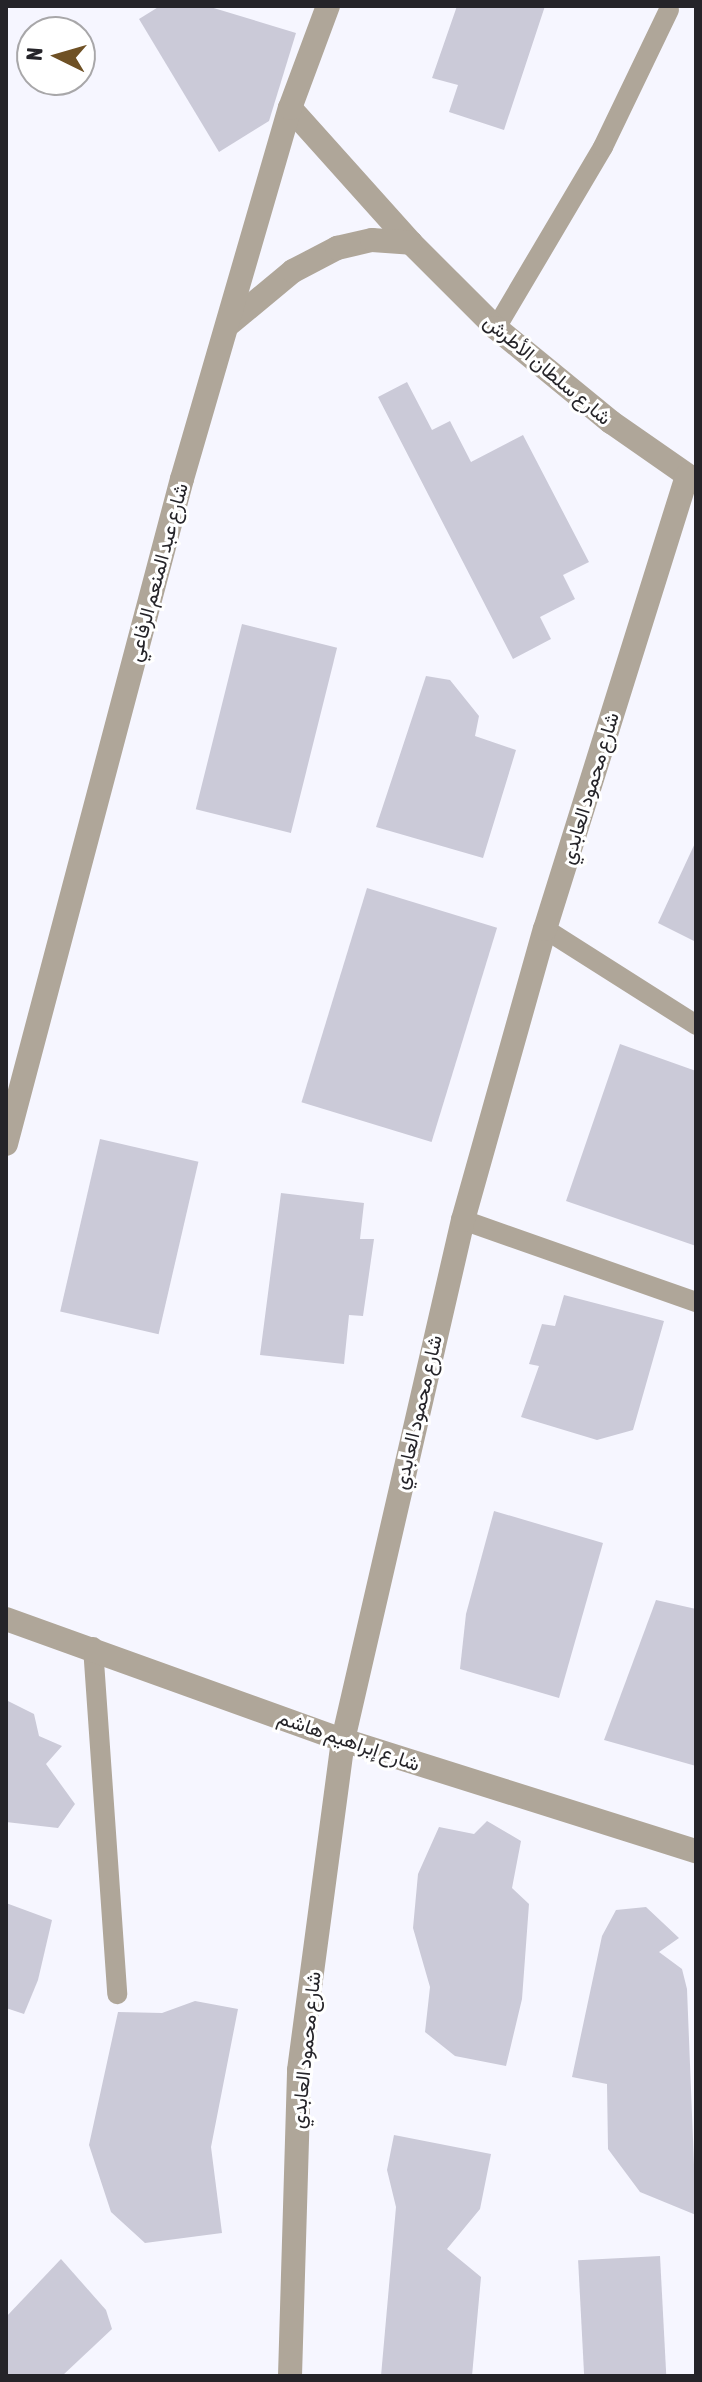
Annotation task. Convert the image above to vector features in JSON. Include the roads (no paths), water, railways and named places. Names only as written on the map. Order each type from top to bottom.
[{"type":"street","name":"شارع عبد المنعم الرفاعي","points":[[6,1144],[182,479],[290,108],[328,6]]},
{"type":"street","name":"شارع سلطان الأطرش","points":[[290,108],[411,243],[496,328],[692,479]]},
{"type":"street","points":[[229,324],[293,271],[337,248],[372,240],[411,243]]},
{"type":"street","name":"شارع محمود العابدي","points":[[290,2376],[299,2070],[343,1740],[463,1220],[545,929],[692,479]]},
{"type":"street","name":"شارع إبراهيم هاشم","points":[[6,1619],[93,1647],[343,1740],[696,1851]]},
{"type":"lane","points":[[496,328],[603,147],[669,10]]},
{"type":"lane","points":[[545,929],[696,1025]]},
{"type":"lane","points":[[463,1220],[696,1302]]},
{"type":"lane","points":[[93,1647],[117,1994]]}]
